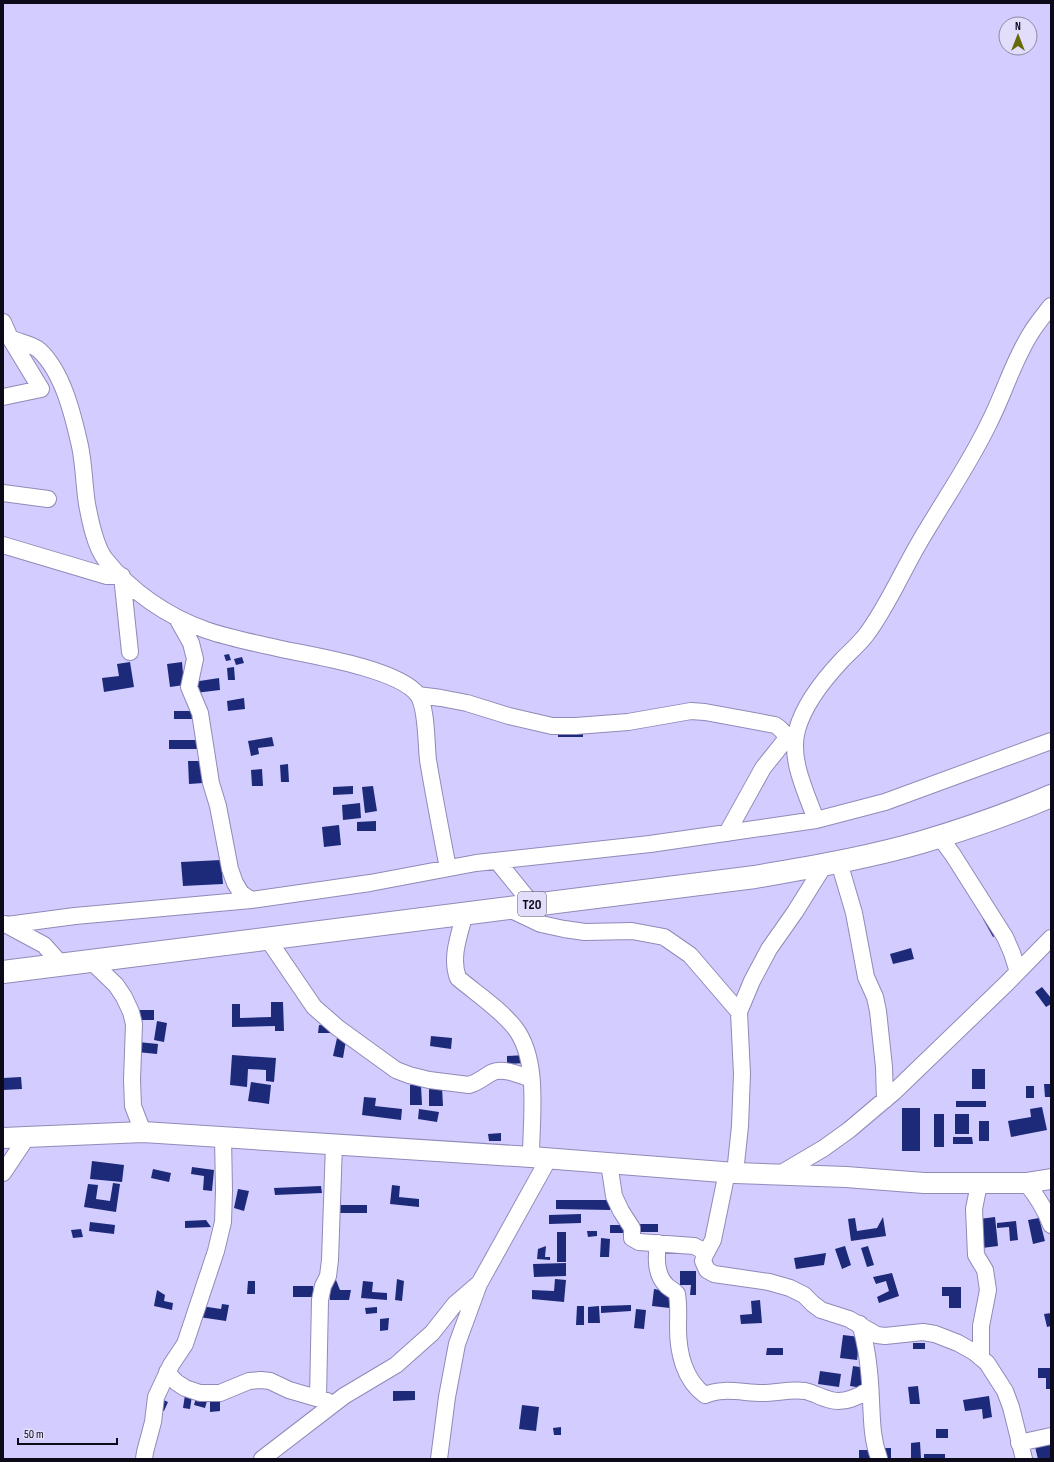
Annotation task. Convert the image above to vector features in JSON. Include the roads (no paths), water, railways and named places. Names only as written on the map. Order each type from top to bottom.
[{"type":"main road","name":"T20","points":[[3,972],[755,877],[832,863],[921,842],[1006,815],[1051,796]]},
{"type":"street","points":[[727,833],[763,768],[791,742],[801,718],[812,699],[835,669],[867,634],[990,423],[1031,333],[1051,306]]},
{"type":"street","points":[[3,322],[10,338],[41,389],[3,397]]},
{"type":"street","points":[[10,338],[37,349],[52,366],[67,398],[80,447],[84,488],[91,527],[104,558],[143,596],[177,618],[202,628],[222,635],[340,661],[380,672],[407,685],[418,695],[424,717],[428,758],[448,868]]},
{"type":"street","points":[[3,493],[48,499]]},
{"type":"street","points":[[3,545],[107,576],[122,576]]},
{"type":"street","points":[[122,576],[130,652]]},
{"type":"street","points":[[177,618],[191,643],[195,659],[189,687],[200,713],[211,783],[220,813],[230,869],[241,893],[251,900]]},
{"type":"street","points":[[418,695],[467,703],[509,716],[552,726],[608,724],[691,711],[705,712],[775,725],[783,731],[791,742],[816,820]]},
{"type":"street","points":[[5,925],[75,916],[251,900],[348,887],[408,877],[448,868],[497,861],[650,844],[816,820],[885,802],[1051,741]]},
{"type":"street","points":[[939,836],[992,914],[1005,937],[1018,972]]},
{"type":"street","points":[[497,861],[532,904]]},
{"type":"street","points":[[885,1100],[884,1067],[875,997],[866,977],[854,913],[832,863],[769,949],[752,981],[739,1012],[742,1074],[741,1119],[731,1172],[713,1240],[703,1261],[704,1265],[707,1270],[714,1274],[768,1282],[790,1288],[804,1294],[812,1304],[821,1310],[849,1319],[877,1335],[923,1332],[935,1334],[958,1343],[974,1352],[986,1363],[1005,1391],[1011,1407],[1024,1459]]},
{"type":"street","points":[[507,908],[541,924],[564,929],[585,932],[632,931],[664,937],[690,955],[739,1012]]},
{"type":"street","points":[[439,1459],[447,1397],[457,1344],[479,1284],[540,1157],[530,1062],[526,1049],[520,1036],[504,1015],[458,978],[455,970],[456,945],[465,913]]},
{"type":"street","points":[[5,925],[44,945],[61,964]]},
{"type":"street","points":[[267,938],[314,1007],[338,1028],[396,1070],[429,1080],[463,1084],[474,1084],[498,1071],[513,1073],[531,1079]]},
{"type":"street","points":[[780,1174],[824,1148],[849,1130],[885,1100],[1018,972],[1051,938]]},
{"type":"street","points":[[91,961],[116,985],[131,1012],[134,1024],[132,1074],[134,1106],[143,1132]]},
{"type":"street","points":[[3,1138],[143,1132],[540,1157],[731,1172],[846,1177],[924,1183],[1026,1183],[1051,1179]]},
{"type":"street","points":[[3,1173],[27,1137]]},
{"type":"street","points":[[144,1459],[153,1422],[156,1397],[168,1372],[185,1344],[216,1251],[223,1222],[223,1137]]},
{"type":"street","points":[[318,1398],[319,1316],[323,1286],[328,1276],[330,1260],[334,1144]]},
{"type":"street","points":[[609,1163],[614,1196],[621,1211],[631,1226],[632,1238],[638,1242],[694,1246],[700,1249],[705,1255]]},
{"type":"street","points":[[1026,1183],[1036,1194],[1051,1225]]},
{"type":"street","points":[[979,1184],[974,1209],[976,1255],[985,1270],[988,1290],[981,1326],[981,1358]]},
{"type":"street","points":[[658,1243],[656,1257],[660,1276],[667,1286],[677,1294],[679,1306],[678,1329],[684,1366],[690,1379],[698,1390],[705,1395],[716,1391],[764,1393],[792,1390],[813,1393],[831,1401],[838,1401],[858,1397],[870,1389]]},
{"type":"street","points":[[262,1459],[335,1403],[396,1365],[432,1333],[455,1304],[479,1284]]},
{"type":"street","points":[[860,1324],[867,1347],[872,1434],[879,1458]]},
{"type":"street","points":[[168,1372],[176,1382],[185,1388],[200,1393],[220,1394],[249,1381],[261,1380],[289,1390],[335,1403]]},
{"type":"street","points":[[1019,1443],[1051,1436]]}]
